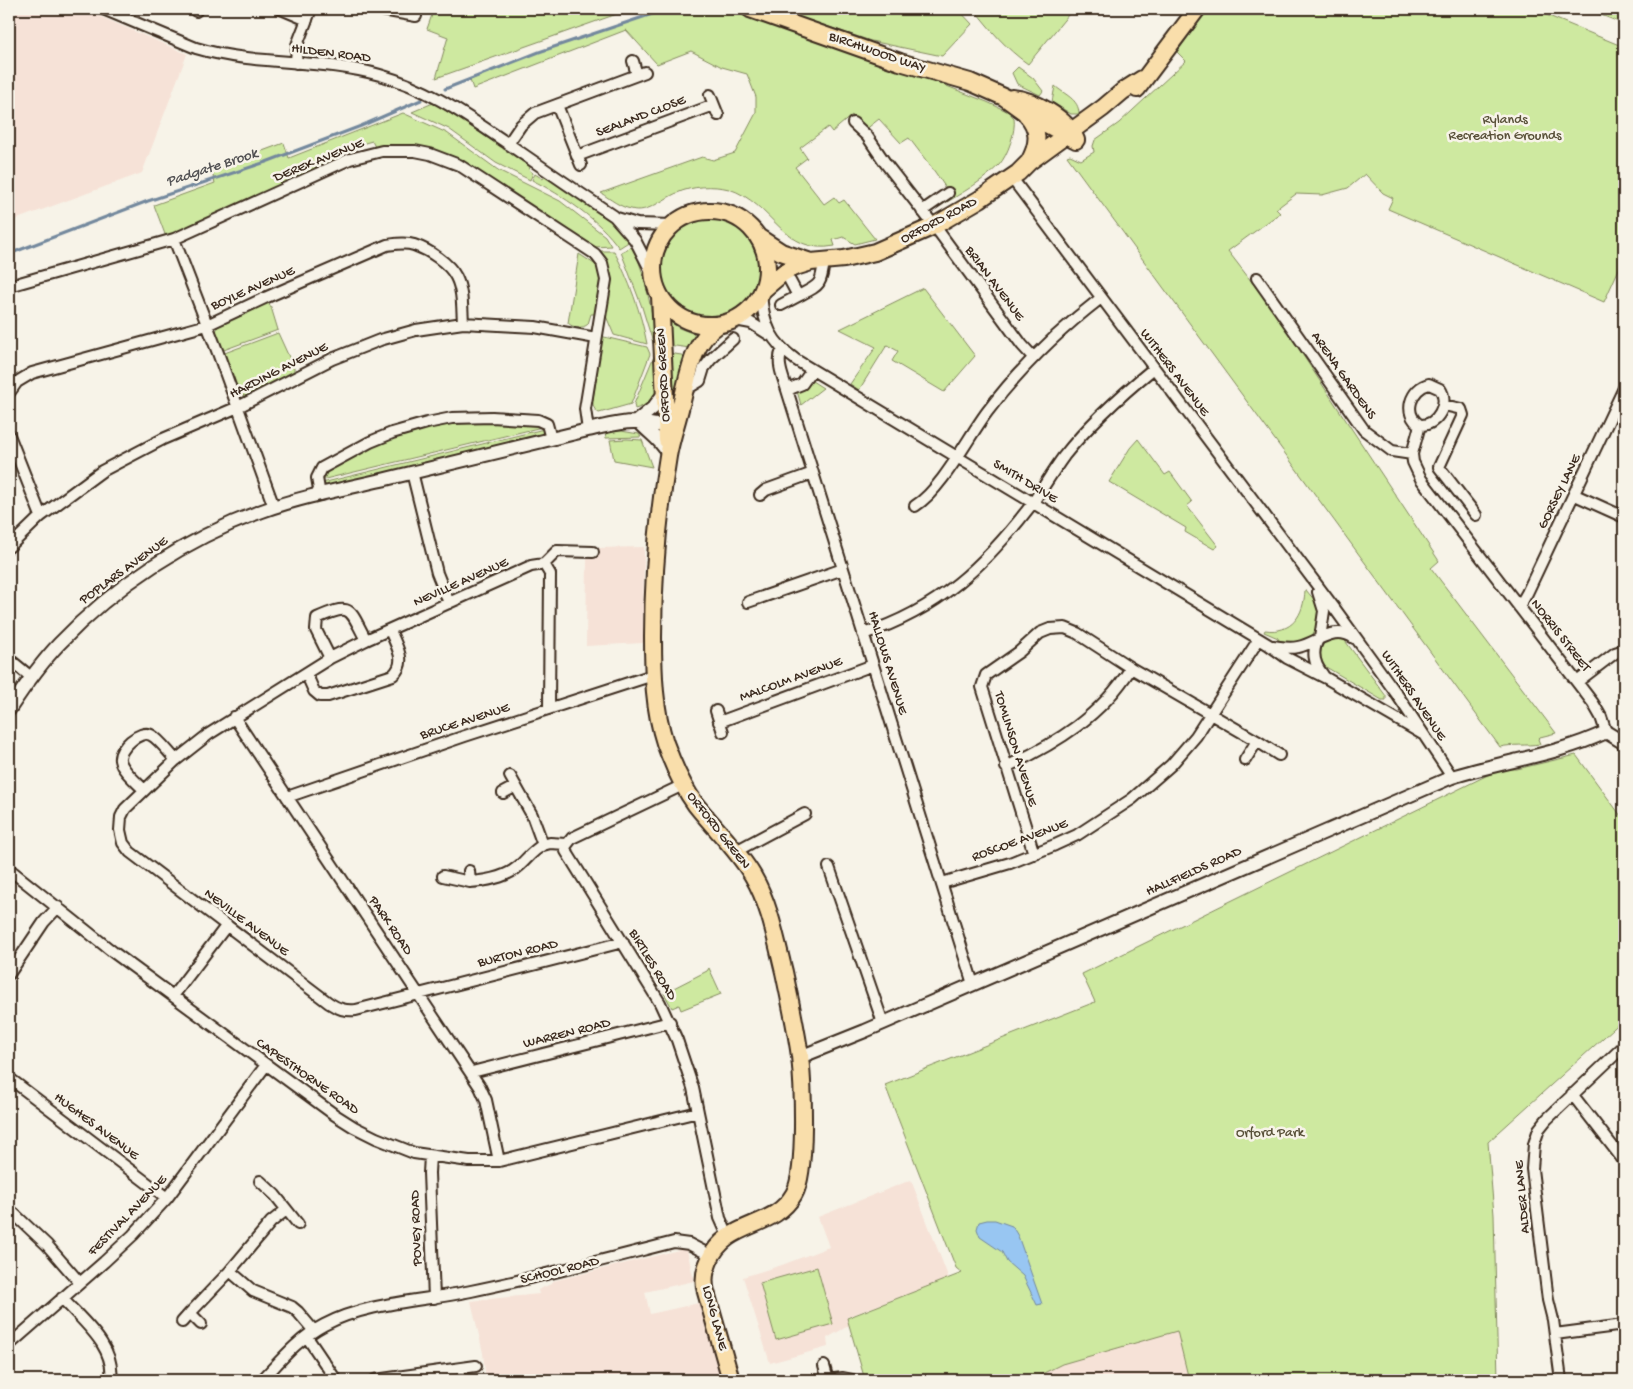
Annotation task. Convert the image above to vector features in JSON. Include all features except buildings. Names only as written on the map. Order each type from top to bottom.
[{"type":"main road","name":"BIRCHWOOD WAY","points":[[750,9],[900,62],[970,82],[1004,97],[1026,114],[1071,136]]},
{"type":"main road","name":"ORFORD ROAD","points":[[762,292],[783,273],[792,268],[875,252],[934,226],[980,199],[1019,171],[1037,166],[1123,91],[1142,79],[1197,9]]},
{"type":"main road","name":"BIRCHWOOD WAY","points":[[1004,97],[1023,100],[1059,118],[1071,136]]},
{"type":"main road","name":"BIRCHWOOD WAY","points":[[1019,171],[1034,154],[1037,134],[1034,125],[1026,114]]},
{"type":"main road","points":[[718,212],[740,220],[758,237],[764,249],[767,263],[762,292],[754,305],[735,320],[718,325],[704,325],[691,322],[679,316],[668,307],[660,296],[654,277],[653,266],[657,248],[665,233],[674,225],[683,218],[694,214],[718,212]]},
{"type":"main road","name":"ORFORD ROAD","points":[[758,237],[781,252],[818,262]]},
{"type":"main road","name":"ORFORD GREEN","points":[[660,296],[665,392],[673,419]]},
{"type":"main road","name":"ORFORD GREEN","points":[[718,325],[710,330],[694,352],[685,390],[673,419],[657,542],[654,581],[653,675],[657,711],[664,740],[683,785],[695,804],[736,851],[754,876],[767,908],[793,1016],[800,1057],[802,1115],[801,1173],[799,1184],[788,1203],[774,1216],[728,1236]]},
{"type":"main road","points":[[712,1256],[721,1242],[728,1236]]},
{"type":"main road","name":"LONG LANE","points":[[712,1256],[705,1273],[704,1287],[731,1380]]},
{"type":"street","name":"HILDEN ROAD","points":[[103,9],[196,48],[210,52],[236,57],[347,68],[380,74],[416,86],[452,106],[614,216],[636,224],[674,225]]},
{"type":"street","points":[[281,9],[307,20]]},
{"type":"street","points":[[296,63],[296,45],[312,9]]},
{"type":"street","points":[[376,9],[416,16]]},
{"type":"street","points":[[508,144],[528,118],[535,113],[641,73],[633,61]]},
{"type":"street","name":"SEALAND CLOSE","points":[[557,105],[579,161],[712,100],[718,115]]},
{"type":"street","name":"BRIAN AVENUE","points":[[854,123],[867,136],[922,212],[1033,357]]},
{"type":"street","name":"DEREK AVENUE","points":[[9,286],[174,239],[350,160],[382,151],[415,151],[430,154],[459,165],[472,173],[598,258],[605,271],[606,280],[585,409],[588,430]]},
{"type":"street","name":"WITHERS AVENUE","points":[[1019,171],[1101,298],[1396,693],[1452,777]]},
{"type":"street","name":"ORFORD ROAD","points":[[922,212],[948,193]]},
{"type":"street","name":"HILDEN ROAD","points":[[614,216],[635,240],[654,277]]},
{"type":"street","points":[[174,239],[274,507]]},
{"type":"street","name":"BOYLE AVENUE","points":[[9,393],[17,382],[32,373],[207,325],[267,296],[387,245],[413,244],[440,260],[451,270],[459,287],[463,323]]},
{"type":"street","points":[[781,305],[818,287],[822,277],[818,262]]},
{"type":"street","name":"ARENA GARDENS","points":[[1257,278],[1364,430],[1392,451],[1412,454]]},
{"type":"street","points":[[790,281],[798,296]]},
{"type":"street","name":"SMITH DRIVE","points":[[762,292],[763,313],[770,335]]},
{"type":"street","points":[[915,506],[930,493],[987,412],[1033,357],[1101,298]]},
{"type":"street","name":"SMITH DRIVE","points":[[735,320],[751,323],[770,335],[782,350],[812,370],[1259,639],[1283,648],[1297,647],[1330,633],[1341,633],[1357,640]]},
{"type":"street","name":"HARDING AVENUE","points":[[9,547],[41,516],[102,472],[163,439],[238,407],[332,359],[380,340],[416,330],[463,323],[535,327],[596,338]]},
{"type":"street","name":"ORFORD GREEN","points":[[685,390],[700,381],[704,368],[711,359],[734,339]]},
{"type":"street","name":"HALLOWS AVENUE","points":[[782,350],[779,361],[787,390],[973,984]]},
{"type":"street","points":[[863,634],[906,617],[940,597],[979,566],[1006,538],[1064,456],[1115,400],[1154,368]]},
{"type":"street","points":[[787,390],[802,384],[812,370]]},
{"type":"street","points":[[1429,384],[1440,389],[1445,400],[1444,405],[1434,421],[1420,425],[1415,422],[1410,412],[1410,406],[1415,392],[1429,384]]},
{"type":"street","name":"GORSEY LANE","points":[[1519,607],[1575,495],[1624,388]]},
{"type":"street","points":[[665,392],[639,422],[662,443],[668,455]]},
{"type":"street","points":[[1444,405],[1461,409],[1463,415],[1439,467],[1476,515]]},
{"type":"street","points":[[320,495],[317,478],[322,468],[370,442],[427,423],[452,418],[478,417],[538,420],[547,424],[551,439]]},
{"type":"street","name":"POPLARS AVENUE","points":[[9,710],[31,677],[86,616],[129,582],[186,545],[221,528],[274,507],[412,472],[588,430],[673,419]]},
{"type":"street","points":[[1412,454],[1420,425]]},
{"type":"street","points":[[9,435],[41,516]]},
{"type":"street","name":"NORRIS STREET","points":[[1412,454],[1413,462],[1421,479],[1577,682],[1601,717],[1606,732]]},
{"type":"street","points":[[412,472],[437,574],[449,603]]},
{"type":"street","points":[[760,495],[766,490],[813,473]]},
{"type":"street","points":[[1575,495],[1624,517]]},
{"type":"street","name":"NEVILLE AVENUE","points":[[419,993],[356,1010],[346,1011],[337,1008],[130,852],[126,848],[120,830],[121,817],[125,809],[144,790],[176,760],[209,734],[330,658],[532,566],[544,564],[557,551],[593,552]]},
{"type":"street","points":[[544,564],[550,574],[549,709]]},
{"type":"street","points":[[748,602],[843,569]]},
{"type":"street","name":"WITHERS AVENUE","points":[[1315,584],[1324,611],[1320,638],[1315,648],[1314,658],[1319,670],[1326,678]]},
{"type":"street","points":[[330,658],[316,630],[317,618],[338,609],[345,609],[352,614],[366,640]]},
{"type":"street","name":"TOMLINSON AVENUE","points":[[1034,854],[982,686],[984,679],[990,672],[1014,656],[1040,633],[1055,628],[1065,628],[1077,633],[1131,668],[1279,755]]},
{"type":"street","points":[[306,672],[314,691],[320,696],[328,696],[393,675],[399,670],[401,664],[390,630]]},
{"type":"street","name":"ROSCOE AVENUE","points":[[942,883],[1010,863],[1077,835],[1132,799],[1176,760],[1196,736],[1259,639]]},
{"type":"street","name":"SMITH DRIVE","points":[[1271,645],[1287,658],[1326,678],[1424,735]]},
{"type":"street","points":[[1577,682],[1615,653],[1624,650]]},
{"type":"street","points":[[9,659],[31,677]]},
{"type":"street","name":"MALCOLM AVENUE","points":[[719,722],[873,665]]},
{"type":"street","points":[[1006,767],[1061,736],[1093,714],[1119,686],[1131,668]]},
{"type":"street","name":"BRUCE AVENUE","points":[[286,796],[653,675]]},
{"type":"street","points":[[1377,708],[1386,709],[1393,707],[1397,700],[1396,693]]},
{"type":"street","points":[[716,711],[723,732]]},
{"type":"street","name":"PARK ROAD","points":[[234,717],[472,1072],[486,1100],[499,1161]]},
{"type":"street","points":[[1606,732],[1624,743]]},
{"type":"street","name":"HALLFIELDS ROAD","points":[[800,1057],[883,1023],[1452,777],[1505,762],[1564,749],[1606,732]]},
{"type":"street","points":[[144,790],[122,766],[119,759],[121,751],[140,734],[145,733],[152,735],[176,760]]},
{"type":"street","points":[[1246,760],[1257,741]]},
{"type":"street","points":[[510,776],[532,815],[542,845]]},
{"type":"street","points":[[443,876],[470,882],[510,872],[518,868],[534,850],[542,845],[550,843],[566,844],[572,838],[683,785]]},
{"type":"street","points":[[503,793],[516,786]]},
{"type":"street","points":[[736,851],[805,814]]},
{"type":"street","name":"BIRTLES ROAD","points":[[566,844],[566,851],[670,1022],[686,1065],[698,1112],[720,1218],[728,1236]]},
{"type":"street","points":[[829,867],[883,1023]]},
{"type":"street","name":"CAPESTHORNE ROAD","points":[[9,869],[113,952],[335,1115],[354,1127],[398,1147],[430,1156],[470,1161],[499,1161],[698,1112]]},
{"type":"street","points":[[469,871],[470,882]]},
{"type":"street","points":[[9,974],[44,922],[58,907]]},
{"type":"street","points":[[173,996],[226,925]]},
{"type":"street","name":"BURTON ROAD","points":[[419,993],[623,942]]},
{"type":"street","name":"WARREN ROAD","points":[[472,1072],[670,1022]]},
{"type":"street","name":"ALDER LANE","points":[[1561,1380],[1547,1290],[1534,1184],[1532,1151],[1539,1129],[1547,1119],[1624,1046]]},
{"type":"street","name":"FESTIVAL AVENUE","points":[[9,1345],[132,1235],[167,1198],[266,1065]]},
{"type":"street","name":"HUGHES AVENUE","points":[[9,1078],[167,1198]]},
{"type":"street","points":[[1572,1094],[1624,1162]]},
{"type":"street","name":"POVEY ROAD","points":[[430,1156],[429,1182],[434,1298]]},
{"type":"street","points":[[260,1181],[275,1195],[298,1224]]},
{"type":"street","points":[[9,1209],[47,1245],[80,1283]]},
{"type":"street","points":[[182,1322],[230,1271],[271,1222],[286,1210]]},
{"type":"street","name":"SCHOOL ROAD","points":[[262,1380],[292,1348],[310,1334],[336,1319],[362,1311],[519,1281],[674,1242],[689,1244],[712,1256]]},
{"type":"street","points":[[230,1271],[253,1291],[292,1307],[298,1312],[336,1380]]},
{"type":"street","points":[[62,1298],[105,1348],[111,1367],[110,1380]]},
{"type":"street","points":[[190,1313],[201,1324]]},
{"type":"street","points":[[1555,1334],[1624,1325]]},
{"type":"street","points":[[375,1380],[476,1366]]},
{"type":"street","points":[[824,1366],[827,1380],[843,1378],[853,1380]]},
{"type":"shaded area","points":[[9,9],[83,9],[187,54],[142,173],[9,222]]},
{"type":"shaded area","points":[[644,547],[643,643],[586,646],[587,557],[597,557],[596,548]]},
{"type":"shaded area","points":[[911,1180],[949,1279],[847,1317],[850,1325],[827,1338],[828,1347],[770,1363],[743,1277],[782,1265],[829,1247],[818,1217]]},
{"type":"shaded area","points":[[683,1249],[687,1250],[694,1281],[645,1292],[650,1314],[699,1303],[722,1380],[486,1380],[483,1353],[471,1301],[539,1294],[538,1290],[553,1283],[553,1281]]},
{"type":"shaded area","points":[[1177,1330],[1189,1380],[1030,1380],[1062,1364]]},
{"type":"green space","points":[[410,9],[631,9],[436,78],[448,37],[427,29],[433,12]]},
{"type":"green space","points":[[667,9],[729,9],[904,69],[987,102],[1009,112],[1014,118],[1013,136],[1008,149],[999,165],[983,179],[927,214],[950,194],[909,138],[901,143],[879,119],[865,130],[852,115],[832,132],[828,127],[800,148],[807,158],[795,167],[824,204],[834,197],[839,203],[844,200],[875,239],[855,244],[843,237],[833,240],[835,246],[817,247],[803,243],[790,236],[757,205],[729,189],[709,187],[689,189],[649,208],[637,210],[623,206],[601,193],[702,157],[713,160],[735,153],[756,113],[756,97],[747,74],[722,67],[691,51],[657,64],[626,30],[473,89],[470,80],[539,52]]},
{"type":"green space","points":[[775,9],[958,9],[972,24],[942,56],[871,41]]},
{"type":"green space","points":[[974,9],[1073,9],[1028,64],[1005,45]]},
{"type":"green space","name":"Rylands Recreation Grounds","points":[[1208,9],[1545,9],[1544,14],[1624,47],[1624,258],[1604,302],[1388,209],[1393,198],[1383,193],[1365,174],[1348,188],[1322,195],[1296,194],[1276,209],[1280,213],[1228,251],[1271,307],[1439,561],[1431,568],[1556,733],[1540,737],[1538,739],[1540,744],[1500,747],[1067,156],[1070,155],[1081,160],[1094,152],[1095,140],[1119,123],[1186,61],[1177,52]]},
{"type":"green space","points":[[1586,9],[1623,9],[1624,24]]},
{"type":"green space","points":[[1018,67],[1033,78],[1043,91],[1040,95],[1017,84],[1012,73]]},
{"type":"green space","points":[[1055,86],[1074,101],[1079,114],[1071,114],[1052,102]]},
{"type":"green space","points":[[433,103],[460,119],[530,167],[529,170],[533,173],[530,180],[496,163],[449,129],[412,112]]},
{"type":"green space","points":[[403,113],[447,133],[498,170],[560,201],[605,236],[611,246],[595,247],[593,249],[459,161],[376,149],[372,141],[351,147],[349,156],[166,237],[154,205],[215,183],[211,170],[284,143],[289,158]]},
{"type":"green space","points":[[535,174],[543,179],[545,176],[610,221],[630,241],[619,248],[602,228],[580,209],[532,180]]},
{"type":"green space","points":[[711,217],[731,220],[740,225],[754,239],[759,248],[762,268],[759,288],[754,297],[740,311],[731,316],[711,319],[691,316],[682,311],[668,297],[663,288],[660,268],[663,248],[668,239],[682,225],[691,220]]},
{"type":"green space","points":[[633,246],[645,282],[657,346],[654,346],[642,307],[621,252]]},
{"type":"green space","points":[[601,251],[614,251],[638,308],[647,344],[614,335],[604,315],[599,255]]},
{"type":"green space","points":[[579,254],[599,267],[602,277],[596,314],[591,314],[588,324],[583,327],[573,326],[568,323]]},
{"type":"green space","points":[[923,288],[975,356],[944,392],[892,361],[898,351],[887,345],[859,390],[850,384],[876,347],[840,329]]},
{"type":"green space","points":[[268,302],[278,330],[221,351],[215,335],[218,326]]},
{"type":"green space","points":[[666,319],[679,328],[697,335],[690,348],[668,345]]},
{"type":"green space","points":[[278,333],[294,368],[294,374],[248,397],[239,394],[222,354]]},
{"type":"green space","points":[[600,336],[647,347],[650,354],[631,404],[599,413],[593,404],[595,386],[593,384]]},
{"type":"green space","points":[[668,353],[688,356],[685,368],[680,372],[675,398],[671,398]]},
{"type":"green space","points":[[654,356],[655,366],[658,368],[656,394],[649,403],[635,409],[634,404]]},
{"type":"green space","points":[[812,381],[823,388],[801,405],[797,391],[807,387]]},
{"type":"green space","points":[[489,421],[538,424],[542,427],[321,480],[323,473],[370,448],[419,429],[454,422]]},
{"type":"green space","points":[[544,429],[541,435],[329,487],[322,483]]},
{"type":"green space","points":[[621,431],[639,434],[641,437],[606,438],[605,432]]},
{"type":"green space","points":[[1138,439],[1165,475],[1170,472],[1192,502],[1187,506],[1218,546],[1214,549],[1185,532],[1186,528],[1109,482],[1130,448]]},
{"type":"green space","points":[[610,440],[642,440],[652,467],[614,460]]},
{"type":"green space","points":[[1305,590],[1319,607],[1318,621],[1313,634],[1304,640],[1291,642],[1278,640],[1278,638],[1264,632],[1265,630],[1282,629],[1295,621],[1302,607]]},
{"type":"green space","points":[[1334,637],[1343,638],[1386,696],[1386,700],[1382,700],[1319,663],[1321,647],[1326,641]]},
{"type":"green space","name":"Orford Park","points":[[1576,755],[1624,820],[1624,1019],[1488,1142],[1494,1215],[1498,1380],[1189,1380],[1177,1331],[1062,1364],[1030,1380],[865,1380],[847,1318],[962,1273],[956,1268],[885,1085],[1095,1002],[1082,974],[1500,769],[1517,769]]},
{"type":"green space","points":[[709,968],[721,994],[681,1010],[679,1005],[672,1008],[664,993],[707,971]]},
{"type":"green space","points":[[817,1267],[833,1324],[776,1340],[760,1283]]},
{"type":"water","points":[[995,1220],[1012,1226],[1018,1236],[1042,1304],[1037,1305],[1023,1276],[1007,1262],[1002,1252],[980,1237],[977,1229],[979,1222]]},
{"type":"waterway","name":"Padgate Brook","points":[[445,89],[539,52],[667,9]]},
{"type":"waterway","name":"Padgate Brook","points":[[9,254],[148,201],[266,162],[361,126],[421,100]]}]
